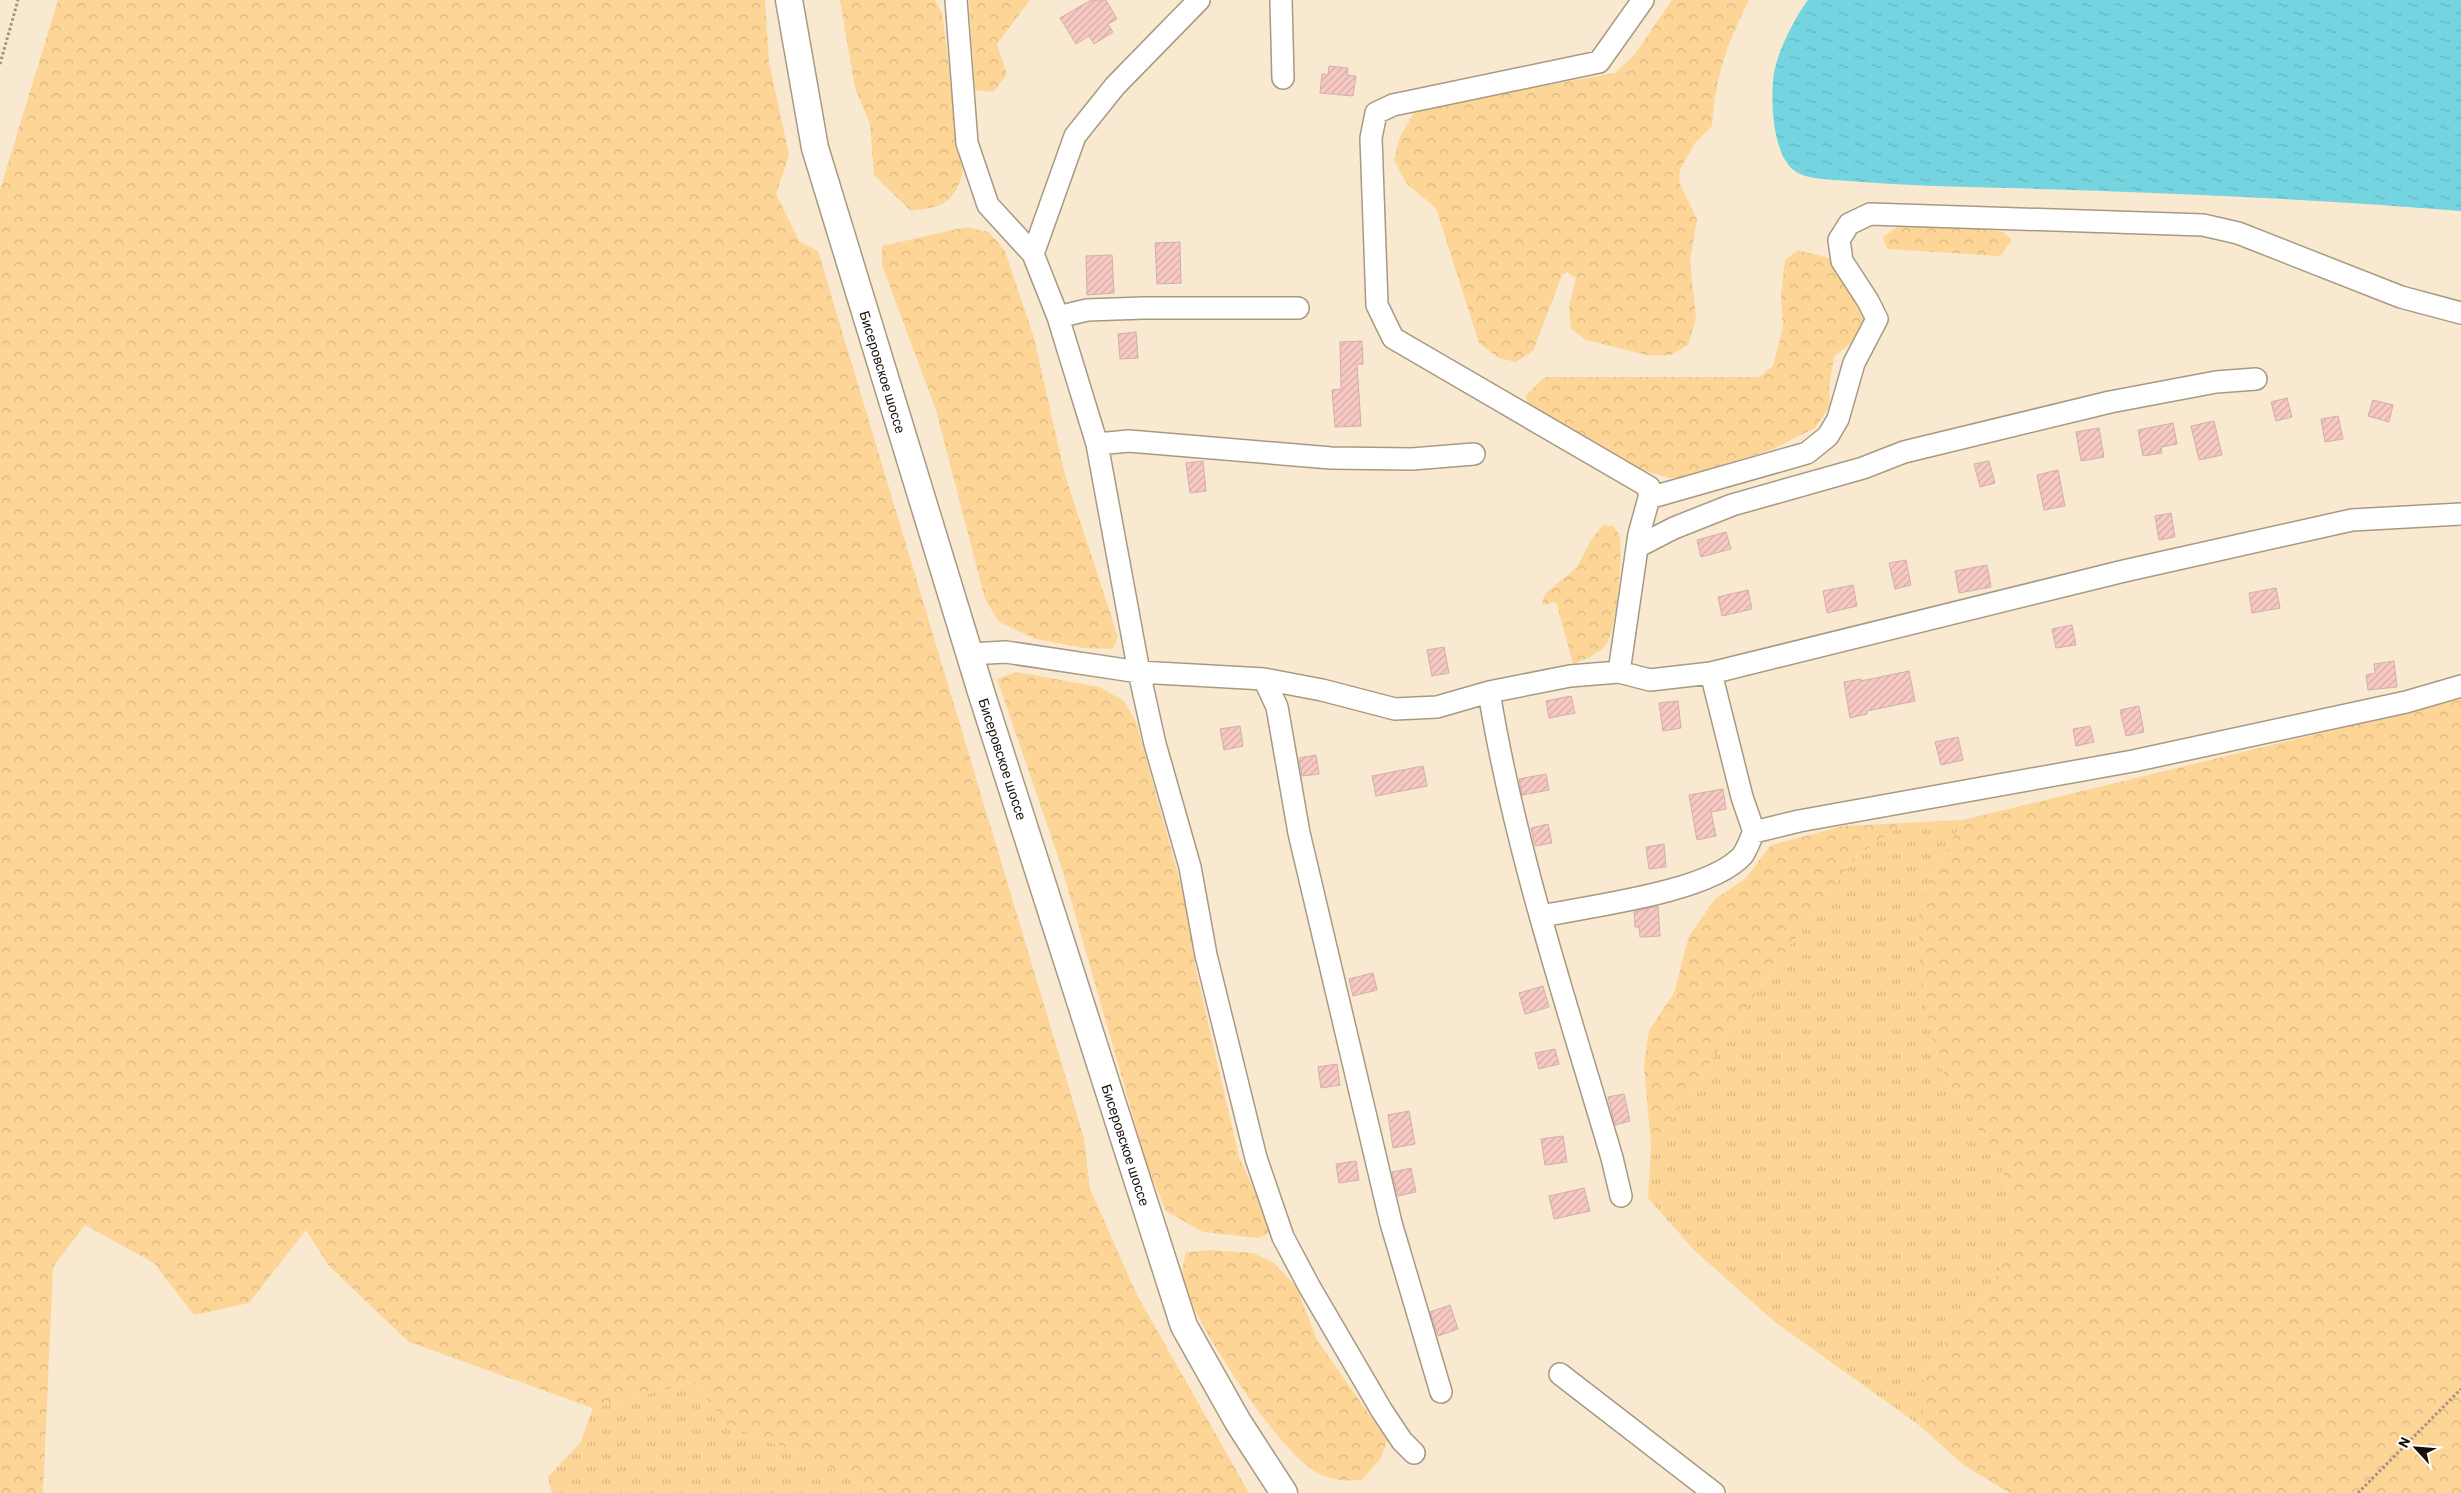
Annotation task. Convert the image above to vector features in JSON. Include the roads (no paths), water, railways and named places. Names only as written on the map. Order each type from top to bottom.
[{"type":"main road","name":"Бисеровское шоссе","points":[[789,0],[815,148],[970,654],[1184,1326],[1238,1422],[1284,1493]]},
{"type":"street","points":[[956,0],[967,144],[988,204],[1034,254],[1058,317],[1097,444],[1139,672],[1155,744],[1190,867],[1206,955],[1256,1158],[1284,1237],[1326,1317],[1382,1411],[1402,1441],[1414,1453]]},
{"type":"street","points":[[1034,254],[1075,136],[1115,86],[1199,0]]},
{"type":"street","points":[[1281,0],[1283,78]]},
{"type":"street","points":[[1620,672],[1637,547],[1649,498],[1649,487],[1393,338],[1377,305],[1371,138],[1376,113],[1393,105],[1599,62],[1643,0]]},
{"type":"street","points":[[1649,498],[1806,453],[1828,436],[1844,403],[1854,363],[1876,319],[1868,301],[1842,261],[1839,240],[1849,224],[1870,214],[2203,225],[2238,233],[2401,297],[2461,313]]},
{"type":"street","points":[[1058,317],[1087,310],[1298,308]]},
{"type":"street","points":[[1637,547],[1674,528],[1732,505],[1863,468],[1904,452],[2110,402],[2216,382],[2256,379]]},
{"type":"street","points":[[1097,444],[1128,441],[1331,458],[1412,459],[1474,454]]},
{"type":"street","points":[[970,654],[1006,652],[1139,672],[1264,679],[1322,690],[1395,709],[1437,707],[1489,692],[1570,676],[1620,672],[1650,680],[1711,673],[2124,571],[2343,522],[2461,514]]},
{"type":"street","points":[[1542,916],[1674,890],[1723,871],[1743,855],[1754,832],[1742,797],[1711,673]]},
{"type":"street","points":[[1264,679],[1277,708],[1299,833],[1391,1223],[1441,1392]]},
{"type":"street","points":[[1754,832],[1799,821],[2133,761],[2406,702],[2461,686]]},
{"type":"street","points":[[1489,692],[1496,734],[1521,842],[1612,1158],[1620,1196]]},
{"type":"street","points":[[1560,1374],[1714,1493]]},
{"type":"water","points":[[1808,0],[2461,0],[2461,211],[2234,196],[1888,184],[1829,180],[1803,175],[1789,166],[1783,156],[1775,128],[1772,98],[1774,73],[1779,56],[1792,25]]}]
